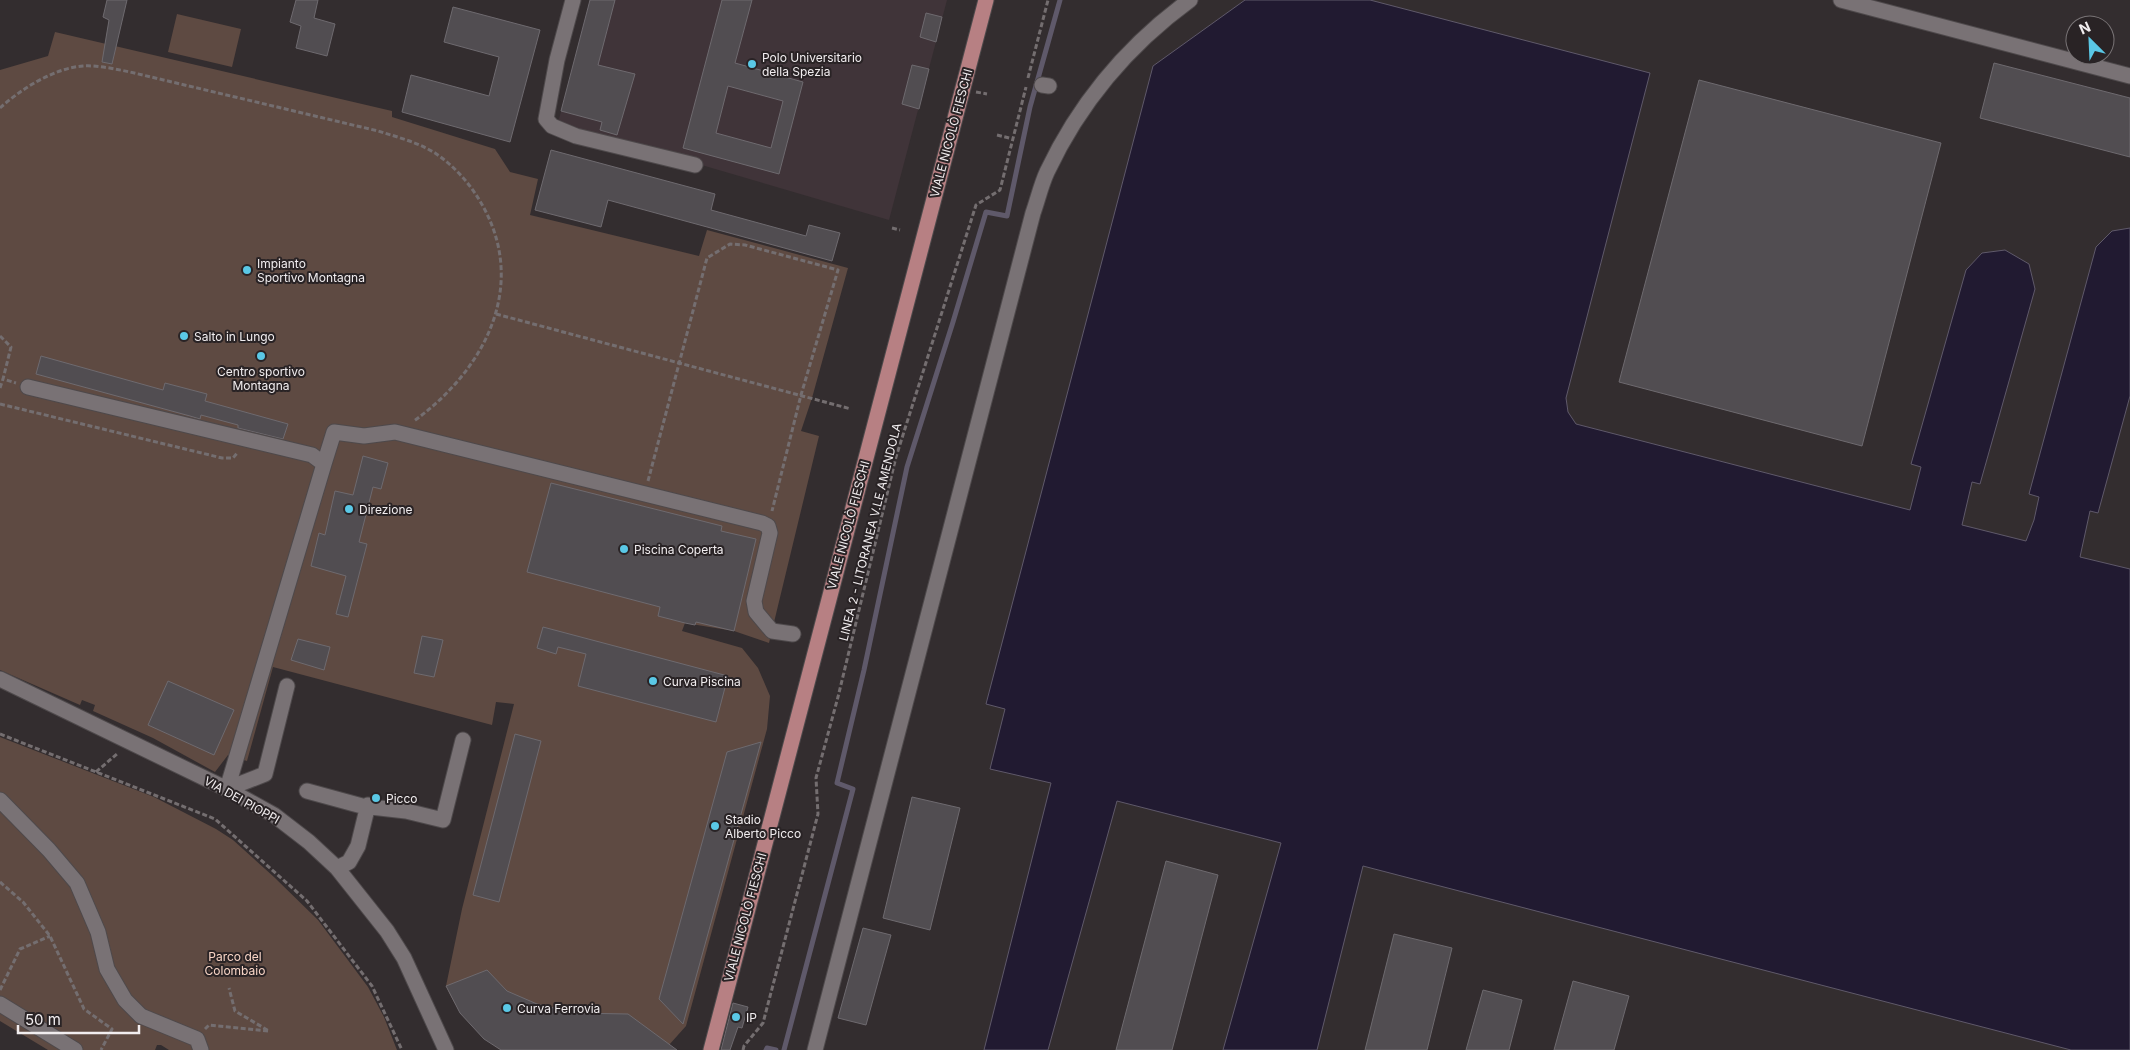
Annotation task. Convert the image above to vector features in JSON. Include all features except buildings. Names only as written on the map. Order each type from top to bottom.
[{"type":"main road","name":"VIALE NICOLÒ FIESCHI","points":[[710,1050],[986,0]]},
{"type":"street","points":[[573,0],[557,60],[546,119],[552,126],[576,136],[695,165]]},
{"type":"street","points":[[815,1050],[1034,212],[1046,174],[1091,96],[1118,63],[1152,31],[1190,0]]},
{"type":"street","points":[[1841,0],[1869,4],[2130,76]]},
{"type":"street","points":[[21,385],[312,455],[324,464]]},
{"type":"street","points":[[227,790],[334,432],[364,436],[395,432],[755,520],[768,526],[769,539],[754,601],[756,612],[772,631],[793,634]]},
{"type":"street","name":"VIA DEI PIOPPI","points":[[0,679],[227,790],[274,815],[309,842],[337,868],[387,931],[404,958],[446,1050]]},
{"type":"street","points":[[227,790],[265,774],[287,686]]},
{"type":"street","points":[[307,791],[362,806],[368,805],[442,820],[463,740]]},
{"type":"street","points":[[0,800],[49,850],[77,883],[98,932],[107,969],[125,1000],[141,1016],[199,1045]]},
{"type":"street","points":[[337,868],[349,862],[358,846],[368,805]]},
{"type":"street","points":[[0,1004],[75,1050]]},
{"type":"path","name":"LINEA 2 - LITORANEA V.LE AMENDOLA","points":[[743,1050],[744,1046],[763,1023],[818,814],[816,778],[838,697],[896,457],[976,205],[1000,190],[1048,0]]},
{"type":"path","points":[[0,108],[16,94],[47,76],[82,66],[106,67],[407,139],[435,153],[459,172],[478,196],[492,224],[500,253],[501,284],[496,314],[480,350],[457,383],[429,410],[395,432]]},
{"type":"path","points":[[973,91],[987,94]]},
{"type":"path","points":[[998,135],[1013,139]]},
{"type":"path","points":[[892,228],[900,230]]},
{"type":"path","points":[[645,493],[681,363],[707,258],[730,244],[745,244],[838,270],[801,396],[768,526]]},
{"type":"path","points":[[496,314],[851,409]]},
{"type":"path","points":[[0,336],[10,347],[0,388]]},
{"type":"path","points":[[2,379],[21,385]]},
{"type":"path","points":[[0,404],[222,458],[233,458],[251,441]]},
{"type":"path","points":[[0,734],[215,819],[308,901],[372,986],[402,1050]]},
{"type":"path","points":[[96,772],[121,751]]},
{"type":"path","points":[[0,882],[23,902],[50,936],[84,1009],[112,1029],[101,1050]]},
{"type":"path","points":[[0,990],[20,949],[50,936]]},
{"type":"path","points":[[199,1045],[209,1025],[269,1031],[235,1011],[229,988]]},
{"type":"shaded area","name":"Polo Universitario della Spezia","points":[[590,0],[947,0],[889,220],[558,123]]},
{"type":"shaded area","points":[[1245,0],[1370,0],[1650,73],[1566,398],[1568,412],[1576,424],[1910,510],[1921,467],[1911,464],[1966,270],[1982,253],[2005,250],[2029,264],[2035,289],[1980,484],[1972,482],[1962,525],[2026,541],[2034,520],[2039,497],[2029,494],[2096,247],[2112,231],[2130,228],[2130,396],[2098,513],[2090,511],[2080,557],[2130,569],[2130,1050],[2071,1050],[1363,866],[1317,1050],[1223,1050],[1281,843],[1117,801],[1048,1050],[984,1050],[1051,783],[990,769],[1005,709],[986,704],[1153,66]]},
{"type":"green space","points":[[177,14],[241,29],[232,67],[168,52]]},
{"type":"green space","points":[[55,32],[392,111],[392,117],[495,149],[510,172],[538,179],[530,215],[699,256],[707,230],[848,268],[801,431],[819,436],[769,643],[734,631],[685,623],[682,631],[742,648],[758,668],[770,696],[767,729],[686,1026],[669,1045],[501,1050],[484,1037],[462,1014],[446,986],[462,909],[514,704],[496,702],[492,725],[273,667],[247,761],[228,755],[215,772],[153,738],[93,711],[95,705],[82,700],[80,705],[0,670],[0,70],[48,56]]},
{"type":"green space","name":"Parco del Colombaio","points":[[0,737],[154,797],[216,829],[233,840],[318,920],[368,987],[384,1017],[397,1050],[169,1050],[161,1045],[157,1045],[155,1050],[48,1050],[0,1021]]},
{"type":"waterway","points":[[784,1050],[853,789],[837,783],[864,670],[907,467],[986,212],[1007,216],[1030,107],[1060,0]]},
{"type":"waterway","points":[[766,1050],[767,1048],[776,1050]]},
{"type":"place","name":"Polo Universitario della Spezia","points":[[752,64]]},
{"type":"place","name":"Impianto Sportivo Montagna","points":[[247,270]]},
{"type":"place","name":"Salto in Lungo","points":[[184,336]]},
{"type":"place","name":"Centro sportivo Montagna","points":[[261,356]]},
{"type":"place","name":"Direzione","points":[[349,509]]},
{"type":"place","name":"Piscina Coperta","points":[[624,549]]},
{"type":"place","name":"Curva Piscina","points":[[653,681]]},
{"type":"place","name":"Picco","points":[[376,798]]},
{"type":"place","name":"Stadio Alberto Picco","points":[[715,826]]},
{"type":"place","name":"Curva Ferrovia","points":[[507,1008]]},
{"type":"place","name":"IP","points":[[736,1017]]}]
